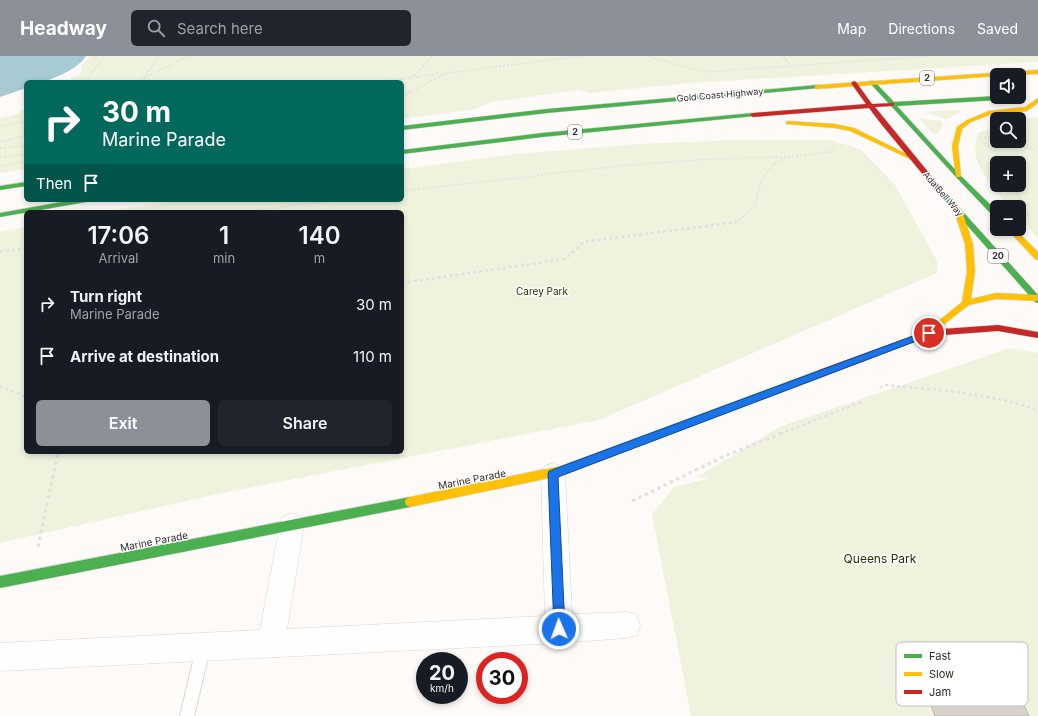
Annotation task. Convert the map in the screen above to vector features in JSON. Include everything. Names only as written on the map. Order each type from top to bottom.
[{"type":"main road","name":"Gold Coast Highway","points":[[404,128],[561,109],[854,83],[1038,72]]},
{"type":"main road","points":[[872,82],[958,176],[990,208]]},
{"type":"main road","name":"Ada Bell Way","points":[[854,83],[881,121],[958,211],[1037,298]]},
{"type":"main road","points":[[1026,97],[1038,96]]},
{"type":"main road","name":"2","points":[[404,152],[568,132],[749,115],[870,105],[990,98]]},
{"type":"main road","points":[[958,176],[955,146],[959,128],[969,121],[990,112],[1026,109],[1038,100]]},
{"type":"main road","points":[[749,115],[793,124],[823,125],[852,129],[914,159]]},
{"type":"main road","points":[[0,188],[24,184]]},
{"type":"main road","points":[[29,210],[75,202]]},
{"type":"main road","points":[[0,215],[24,211]]},
{"type":"main road","points":[[958,211],[969,244],[971,271],[966,303]]},
{"type":"main road","points":[[1018,236],[1038,257]]},
{"type":"main road","name":"Marine Parade","points":[[929,333],[966,303],[996,296],[1037,298]]},
{"type":"main road","name":"Marine Parade","points":[[0,582],[553,474],[929,333],[985,327],[1029,332],[1038,335]]},
{"type":"street","points":[[553,474],[559,629]]},
{"type":"street","points":[[271,643],[292,525]]},
{"type":"street","points":[[0,657],[627,625]]},
{"type":"lane","points":[[187,716],[203,647]]},
{"type":"path","points":[[87,80],[105,56]]},
{"type":"path","points":[[144,78],[159,56]]},
{"type":"path","points":[[140,80],[189,56]]},
{"type":"path","points":[[413,77],[433,56]]},
{"type":"path","points":[[391,80],[582,56]]},
{"type":"path","points":[[647,56],[705,72],[929,56]]},
{"type":"path","points":[[783,56],[791,66]]},
{"type":"path","points":[[404,95],[452,72]]},
{"type":"path","points":[[0,126],[24,121]]},
{"type":"path","points":[[959,128],[980,137],[990,137]]},
{"type":"path","points":[[404,191],[628,164],[786,156],[830,152],[852,129]]},
{"type":"path","points":[[0,142],[24,136]]},
{"type":"path","points":[[980,137],[983,143],[995,152],[997,156]]},
{"type":"path","points":[[0,148],[24,145]]},
{"type":"path","points":[[1026,147],[1038,151]]},
{"type":"path","points":[[0,157],[24,154]]},
{"type":"path","points":[[404,283],[565,259],[584,242],[736,222],[755,205],[761,183],[772,166],[786,156]]},
{"type":"path","points":[[0,166],[24,161]]},
{"type":"path","points":[[1015,192],[1032,220]]},
{"type":"path","points":[[261,210],[319,202]]},
{"type":"path","points":[[0,252],[24,248]]},
{"type":"path","points":[[880,388],[885,385],[984,395],[1020,403],[1038,410]]},
{"type":"path","points":[[0,386],[24,396]]},
{"type":"path","points":[[632,501],[726,455],[861,402]]},
{"type":"path","points":[[32,576],[58,454]]},
{"type":"green space","points":[[90,56],[1038,56],[1038,62],[690,83],[590,93],[578,90],[491,102],[476,109],[404,119],[404,80],[68,80],[81,72],[82,65]]},
{"type":"green space","points":[[24,109],[24,169],[0,173],[0,118],[15,115]]},
{"type":"green space","points":[[957,110],[960,112],[947,119],[924,112]]},
{"type":"green space","points":[[1038,117],[1038,238],[1026,225],[1026,200],[1004,200],[997,192],[1026,192],[1026,156],[990,156],[990,183],[976,156],[975,146],[978,133],[990,129],[990,148],[1026,148],[1026,119]]},
{"type":"green space","points":[[919,118],[940,121],[943,124],[938,134],[932,133]]},
{"type":"green space","name":"Carey Park","points":[[732,140],[831,140],[860,149],[895,185],[937,261],[937,273],[599,420],[222,493],[0,543],[0,232],[24,227],[24,454],[404,454],[404,210],[115,210],[170,202],[404,202],[404,169],[517,154],[640,144]]},
{"type":"green space","name":"Queens Park","points":[[1010,348],[1038,353],[1038,716],[691,716],[652,514],[674,487],[710,478],[697,477],[779,427]]},
{"type":"water","points":[[0,56],[86,56],[78,65],[54,78],[48,80],[24,80],[24,89],[0,97]]},
{"type":"building","points":[[931,706],[1024,706],[1029,716],[935,716]]},
{"type":"traffic: fast","points":[[872,82],[958,176],[990,208]]},
{"type":"traffic: fast","points":[[404,128],[547,111],[817,87]]},
{"type":"traffic: fast","points":[[892,104],[990,98]]},
{"type":"traffic: fast","points":[[404,152],[542,135],[753,115]]},
{"type":"traffic: fast","points":[[0,188],[24,184]]},
{"type":"traffic: fast","points":[[936,186],[1038,300]]},
{"type":"traffic: fast","points":[[29,210],[75,202]]},
{"type":"traffic: fast","points":[[0,215],[24,211]]},
{"type":"traffic: fast","points":[[560,471],[822,373]]},
{"type":"traffic: fast","points":[[0,582],[410,502]]},
{"type":"traffic: slow","points":[[817,87],[1038,72]]},
{"type":"traffic: slow","points":[[958,176],[955,146],[959,128],[969,121],[991,112],[1027,109],[1038,100]]},
{"type":"traffic: slow","points":[[788,123],[835,126],[852,129],[914,159]]},
{"type":"traffic: slow","points":[[958,211],[969,244],[971,271],[966,303]]},
{"type":"traffic: slow","points":[[1018,236],[1038,257]]},
{"type":"traffic: slow","points":[[929,333],[966,303],[996,296],[1038,298]]},
{"type":"traffic: slow","points":[[410,502],[560,471]]},
{"type":"traffic: jam","points":[[854,83],[884,124],[936,186]]},
{"type":"traffic: jam","points":[[753,115],[892,104]]},
{"type":"traffic: jam","points":[[822,373],[929,333],[998,328],[1038,335]]},
{"type":"route","points":[[559,629],[553,474],[929,333]]}]
